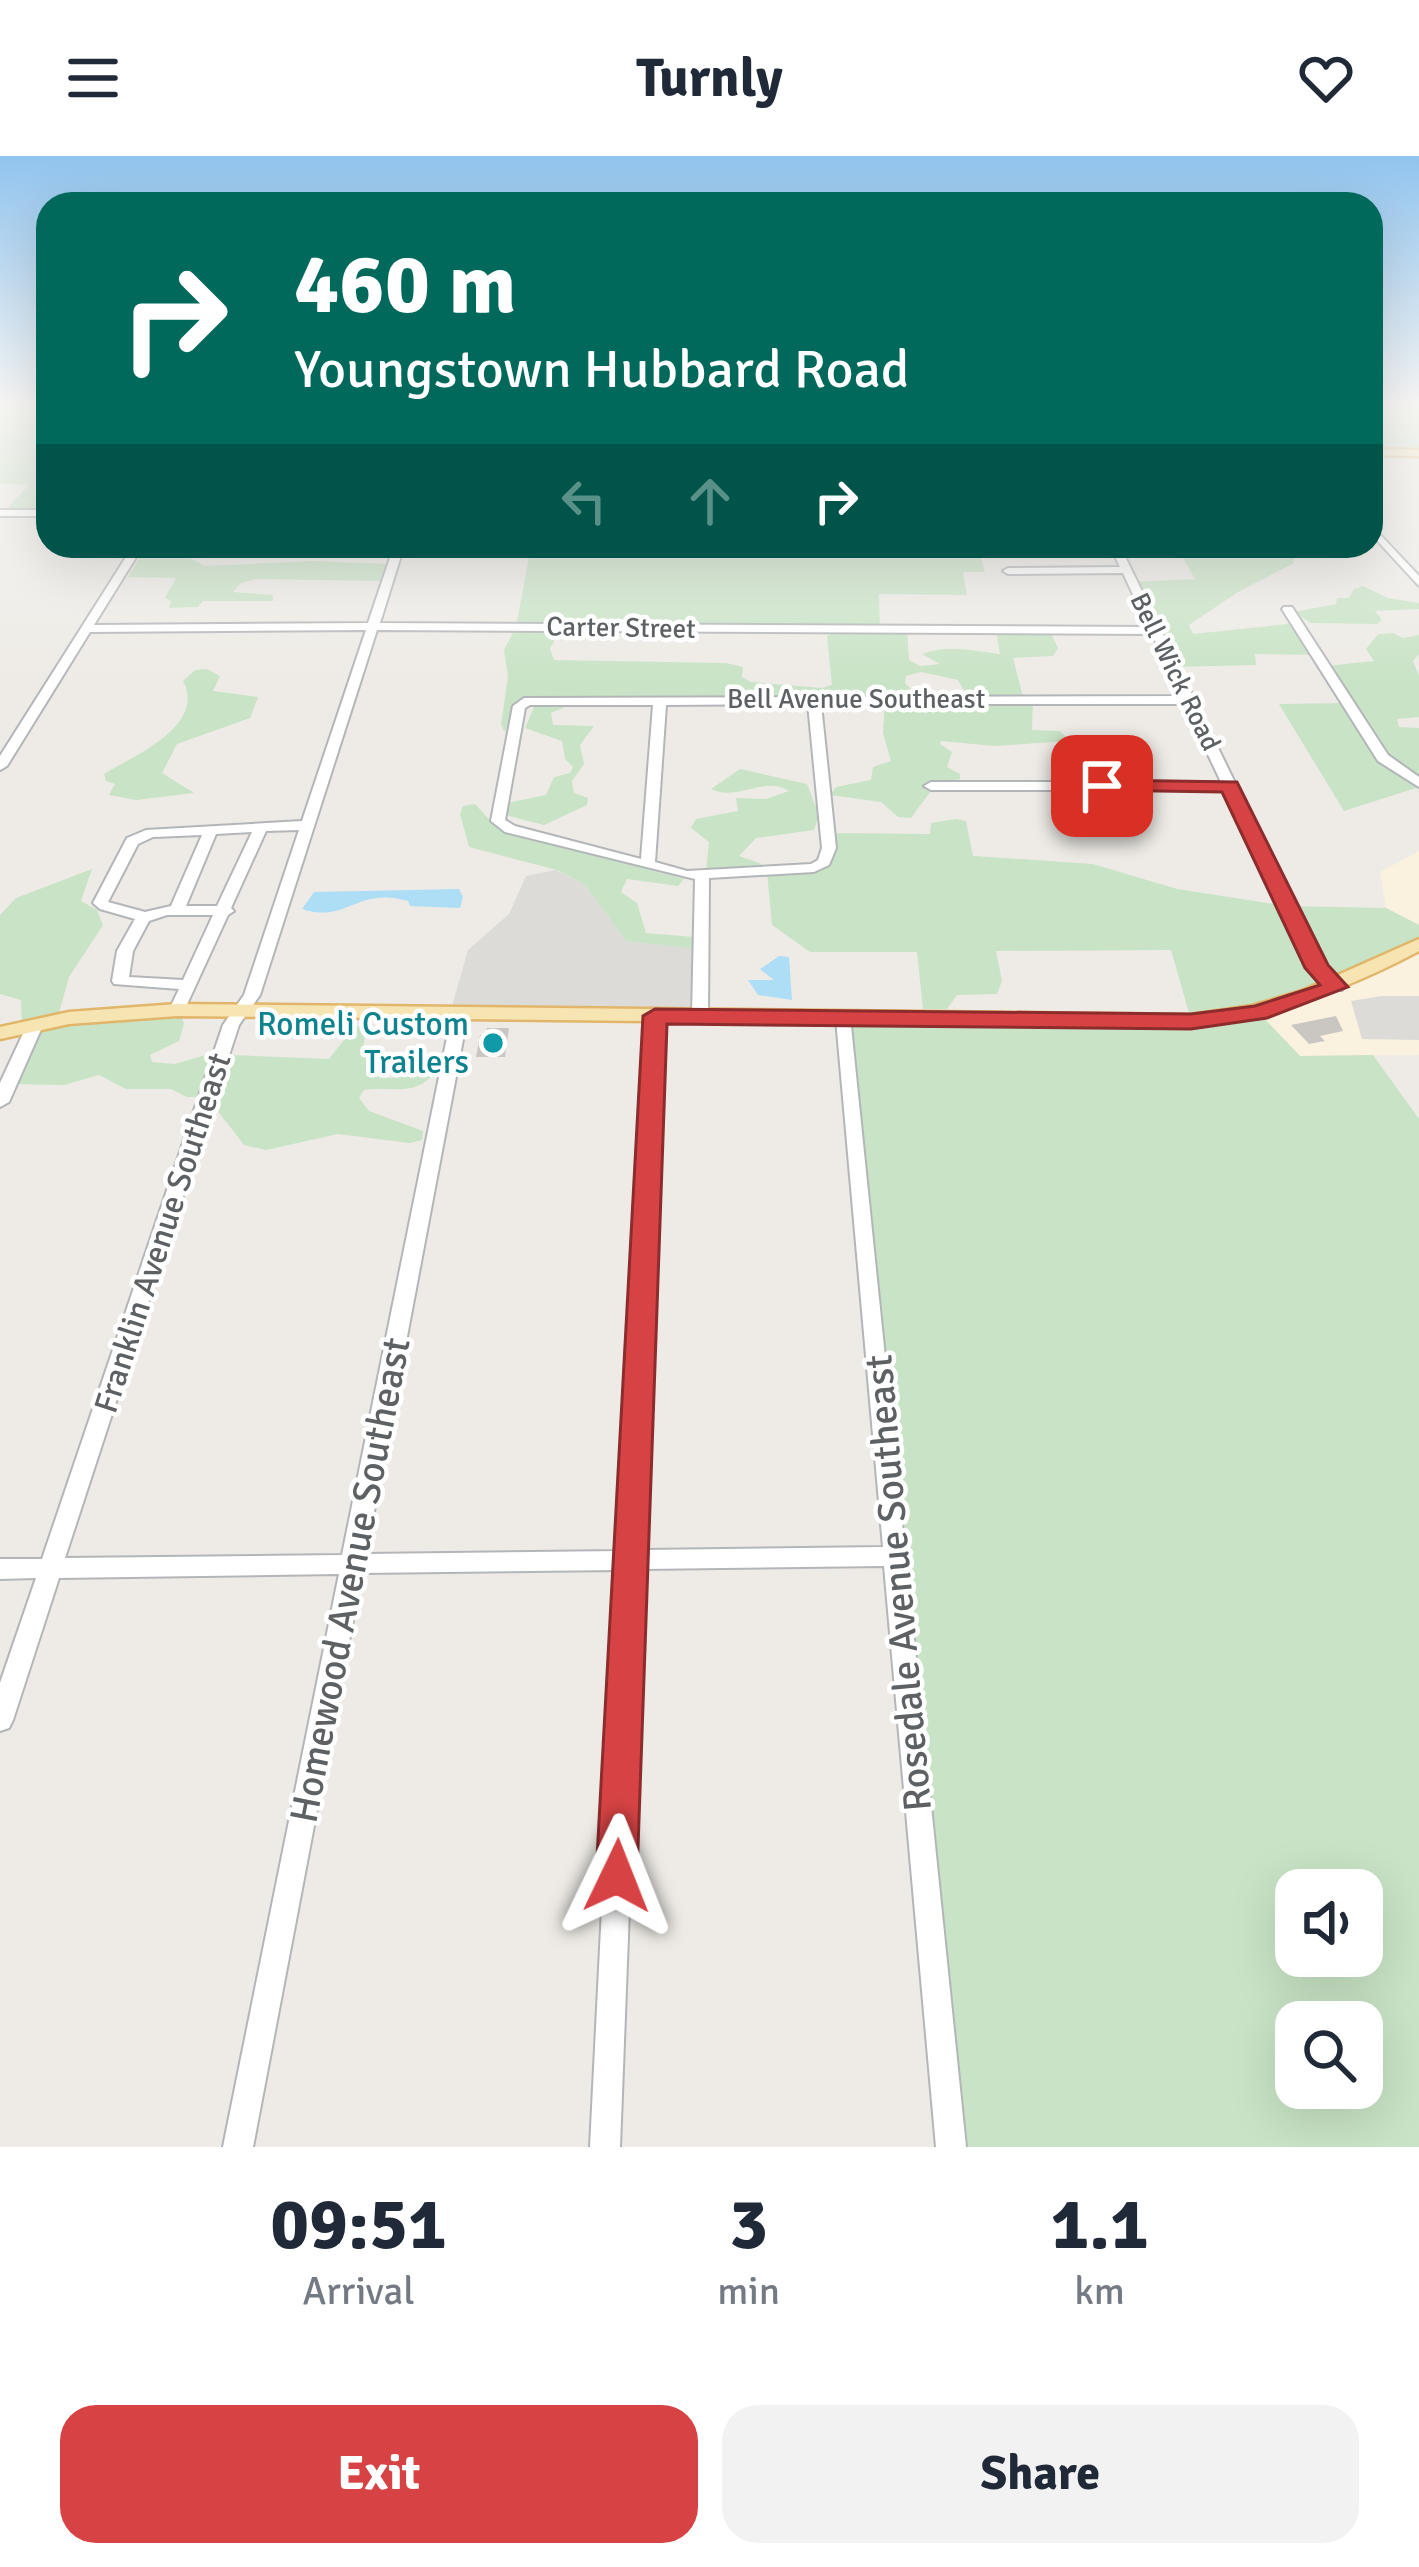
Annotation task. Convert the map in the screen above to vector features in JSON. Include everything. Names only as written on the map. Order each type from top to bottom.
[{"type":"main road","points":[[0,1033],[118,1012],[177,1010],[1191,1022],[1258,1013],[1336,987],[1419,944]]},
{"type":"street","points":[[0,513],[36,513]]},
{"type":"street","points":[[1383,542],[1419,583]]},
{"type":"street","points":[[0,766],[131,558]]},
{"type":"street","name":"Franklin Avenue Southeast","points":[[0,1720],[231,1025],[253,995],[395,558]]},
{"type":"street","name":"Bell Wick Road","points":[[1121,558],[1317,968],[1336,987]]},
{"type":"street","points":[[1008,572],[1127,570]]},
{"type":"street","points":[[1288,609],[1383,758],[1419,783]]},
{"type":"street","name":"Carter Street","points":[[87,629],[1156,631]]},
{"type":"street","points":[[660,700],[648,864],[701,877],[798,872],[821,864],[830,848],[814,699]]},
{"type":"street","name":"Bell Avenue Southeast","points":[[648,864],[500,823],[514,729],[524,702],[1188,700]]},
{"type":"street","points":[[932,786],[1230,786]]},
{"type":"street","points":[[143,917],[135,910],[100,903],[132,841],[151,833],[308,825]]},
{"type":"street","points":[[177,1010],[260,830]]},
{"type":"street","points":[[177,910],[210,832]]},
{"type":"street","points":[[700,1016],[701,877]]},
{"type":"street","points":[[143,917],[177,910],[226,911]]},
{"type":"street","points":[[143,917],[125,951],[120,981],[188,985]]},
{"type":"street","name":"Homewood Avenue Southeast","points":[[238,2147],[460,1013]]},
{"type":"street","points":[[605,2147],[655,1016]]},
{"type":"street","name":"Rosedale Avenue Southeast","points":[[844,1019],[951,2147]]},
{"type":"street","points":[[0,1102],[35,1025]]},
{"type":"street","points":[[0,1569],[896,1556]]},
{"type":"shaded area","points":[[1419,851],[1419,925],[1386,908],[1380,872]]},
{"type":"shaded area","points":[[556,870],[585,885],[626,941],[700,949],[700,1016],[450,1013],[468,950],[509,914],[526,876]]},
{"type":"shaded area","points":[[1419,944],[1419,1055],[1300,1056],[1259,1013]]},
{"type":"shaded area","points":[[1419,996],[1419,1040],[1362,1039],[1351,1001]]},
{"type":"green space","points":[[15,500],[36,500],[36,513],[3,513]]},
{"type":"green space","points":[[140,558],[190,558],[205,566],[313,561],[388,564],[382,581],[256,579],[241,583],[233,592],[273,595],[273,601],[203,601],[198,607],[169,608],[171,601],[165,598],[176,578],[128,577]]},
{"type":"green space","points":[[529,558],[981,558],[985,572],[963,572],[967,595],[879,594],[880,630],[907,631],[909,660],[920,666],[940,664],[922,654],[942,649],[1000,654],[996,631],[1051,633],[1058,648],[1053,656],[1013,658],[1023,697],[968,697],[958,680],[921,672],[906,676],[905,683],[919,697],[525,698],[512,709],[505,732],[501,725],[508,677],[504,650],[516,627]],"holes":[[[550,629],[840,631],[827,636],[832,685],[822,688],[751,682],[742,677],[743,667],[726,663],[554,660],[550,649],[555,639]]]},
{"type":"green space","points":[[1183,558],[1294,558],[1294,563],[1189,625],[1193,634],[1297,623],[1318,655],[1255,654],[1256,665],[1173,667],[1132,582],[1195,579]]},
{"type":"green space","points":[[1363,586],[1388,598],[1419,603],[1419,609],[1375,611],[1382,620],[1377,624],[1311,623],[1294,612],[1336,604],[1337,598],[1349,598]]},
{"type":"green space","points":[[1378,634],[1403,638],[1419,635],[1419,654],[1413,661],[1419,676],[1419,717],[1397,719],[1399,727],[1419,728],[1419,787],[1344,811],[1279,704],[1348,703],[1325,666],[1374,661],[1366,649]]},
{"type":"green space","points":[[207,669],[220,676],[213,691],[258,697],[250,718],[177,744],[162,773],[194,793],[136,800],[109,795],[115,784],[106,781],[104,774],[148,749],[176,725],[188,697],[183,681],[195,670]]},
{"type":"green space","points":[[1033,701],[1032,730],[1060,731],[1070,741],[994,746],[941,741],[952,752],[947,767],[960,774],[960,779],[936,784],[911,818],[898,817],[881,802],[830,795],[836,787],[871,780],[873,767],[891,761],[883,733],[885,702]]},
{"type":"green space","points":[[535,705],[570,705],[551,713],[553,725],[594,726],[580,745],[584,764],[572,781],[574,793],[588,798],[587,805],[544,825],[509,816],[502,804],[546,795],[554,777],[570,773],[573,767],[565,759],[562,741],[525,728]]},
{"type":"green space","points":[[740,769],[807,784],[819,815],[814,830],[756,838],[739,856],[762,864],[757,869],[706,870],[709,842],[691,828],[696,819],[738,811],[736,798],[766,799],[789,791],[770,786],[731,793],[711,789]]},
{"type":"green space","points":[[475,804],[498,829],[684,879],[678,886],[627,879],[621,892],[637,903],[646,933],[694,937],[696,949],[626,941],[585,885],[557,870],[469,847],[460,814],[463,806]]},
{"type":"green space","points":[[956,819],[966,821],[973,856],[1093,864],[1177,889],[1287,906],[1386,908],[1419,925],[1419,944],[1354,980],[1326,968],[1318,952],[1311,953],[1329,983],[1259,1013],[1300,1056],[1373,1055],[1419,1119],[1419,2147],[951,2147],[844,1019],[1191,1020],[1171,950],[996,951],[1002,981],[997,994],[957,995],[947,1009],[923,1009],[917,952],[810,952],[772,925],[767,873],[821,864],[828,833],[930,834],[931,823]]},
{"type":"green space","points":[[92,869],[81,901],[97,910],[103,925],[69,977],[57,1020],[181,1015],[184,1024],[179,1041],[150,1055],[152,1062],[175,1064],[209,1054],[329,1059],[354,1027],[365,1024],[364,1045],[380,1078],[437,1070],[413,1088],[364,1090],[359,1098],[369,1111],[423,1131],[422,1140],[410,1143],[338,1134],[266,1150],[244,1145],[207,1097],[187,1097],[171,1089],[126,1089],[99,1075],[64,1085],[8,1084],[35,1026],[22,1028],[21,1000],[0,994],[0,915],[16,898]]},
{"type":"water","points":[[459,889],[460,908],[410,906],[408,901],[376,898],[330,912],[302,909],[314,892]]},
{"type":"water","points":[[779,956],[789,957],[792,1000],[758,995],[748,980],[774,980],[760,969]]},
{"type":"building","points":[[1336,1016],[1343,1031],[1320,1036],[1325,1041],[1309,1044],[1291,1025]]},
{"type":"building","name":"Romeli Custom Trailers","points":[[487,1028],[509,1028],[505,1057],[476,1057],[480,1035],[486,1035]]},
{"type":"place","name":"Romeli Custom Trailers","points":[[493,1043]]},
{"type":"route","points":[[617,1876],[655,1016],[1191,1022],[1258,1013],[1336,987],[1317,968],[1230,786],[1102,786]]}]
